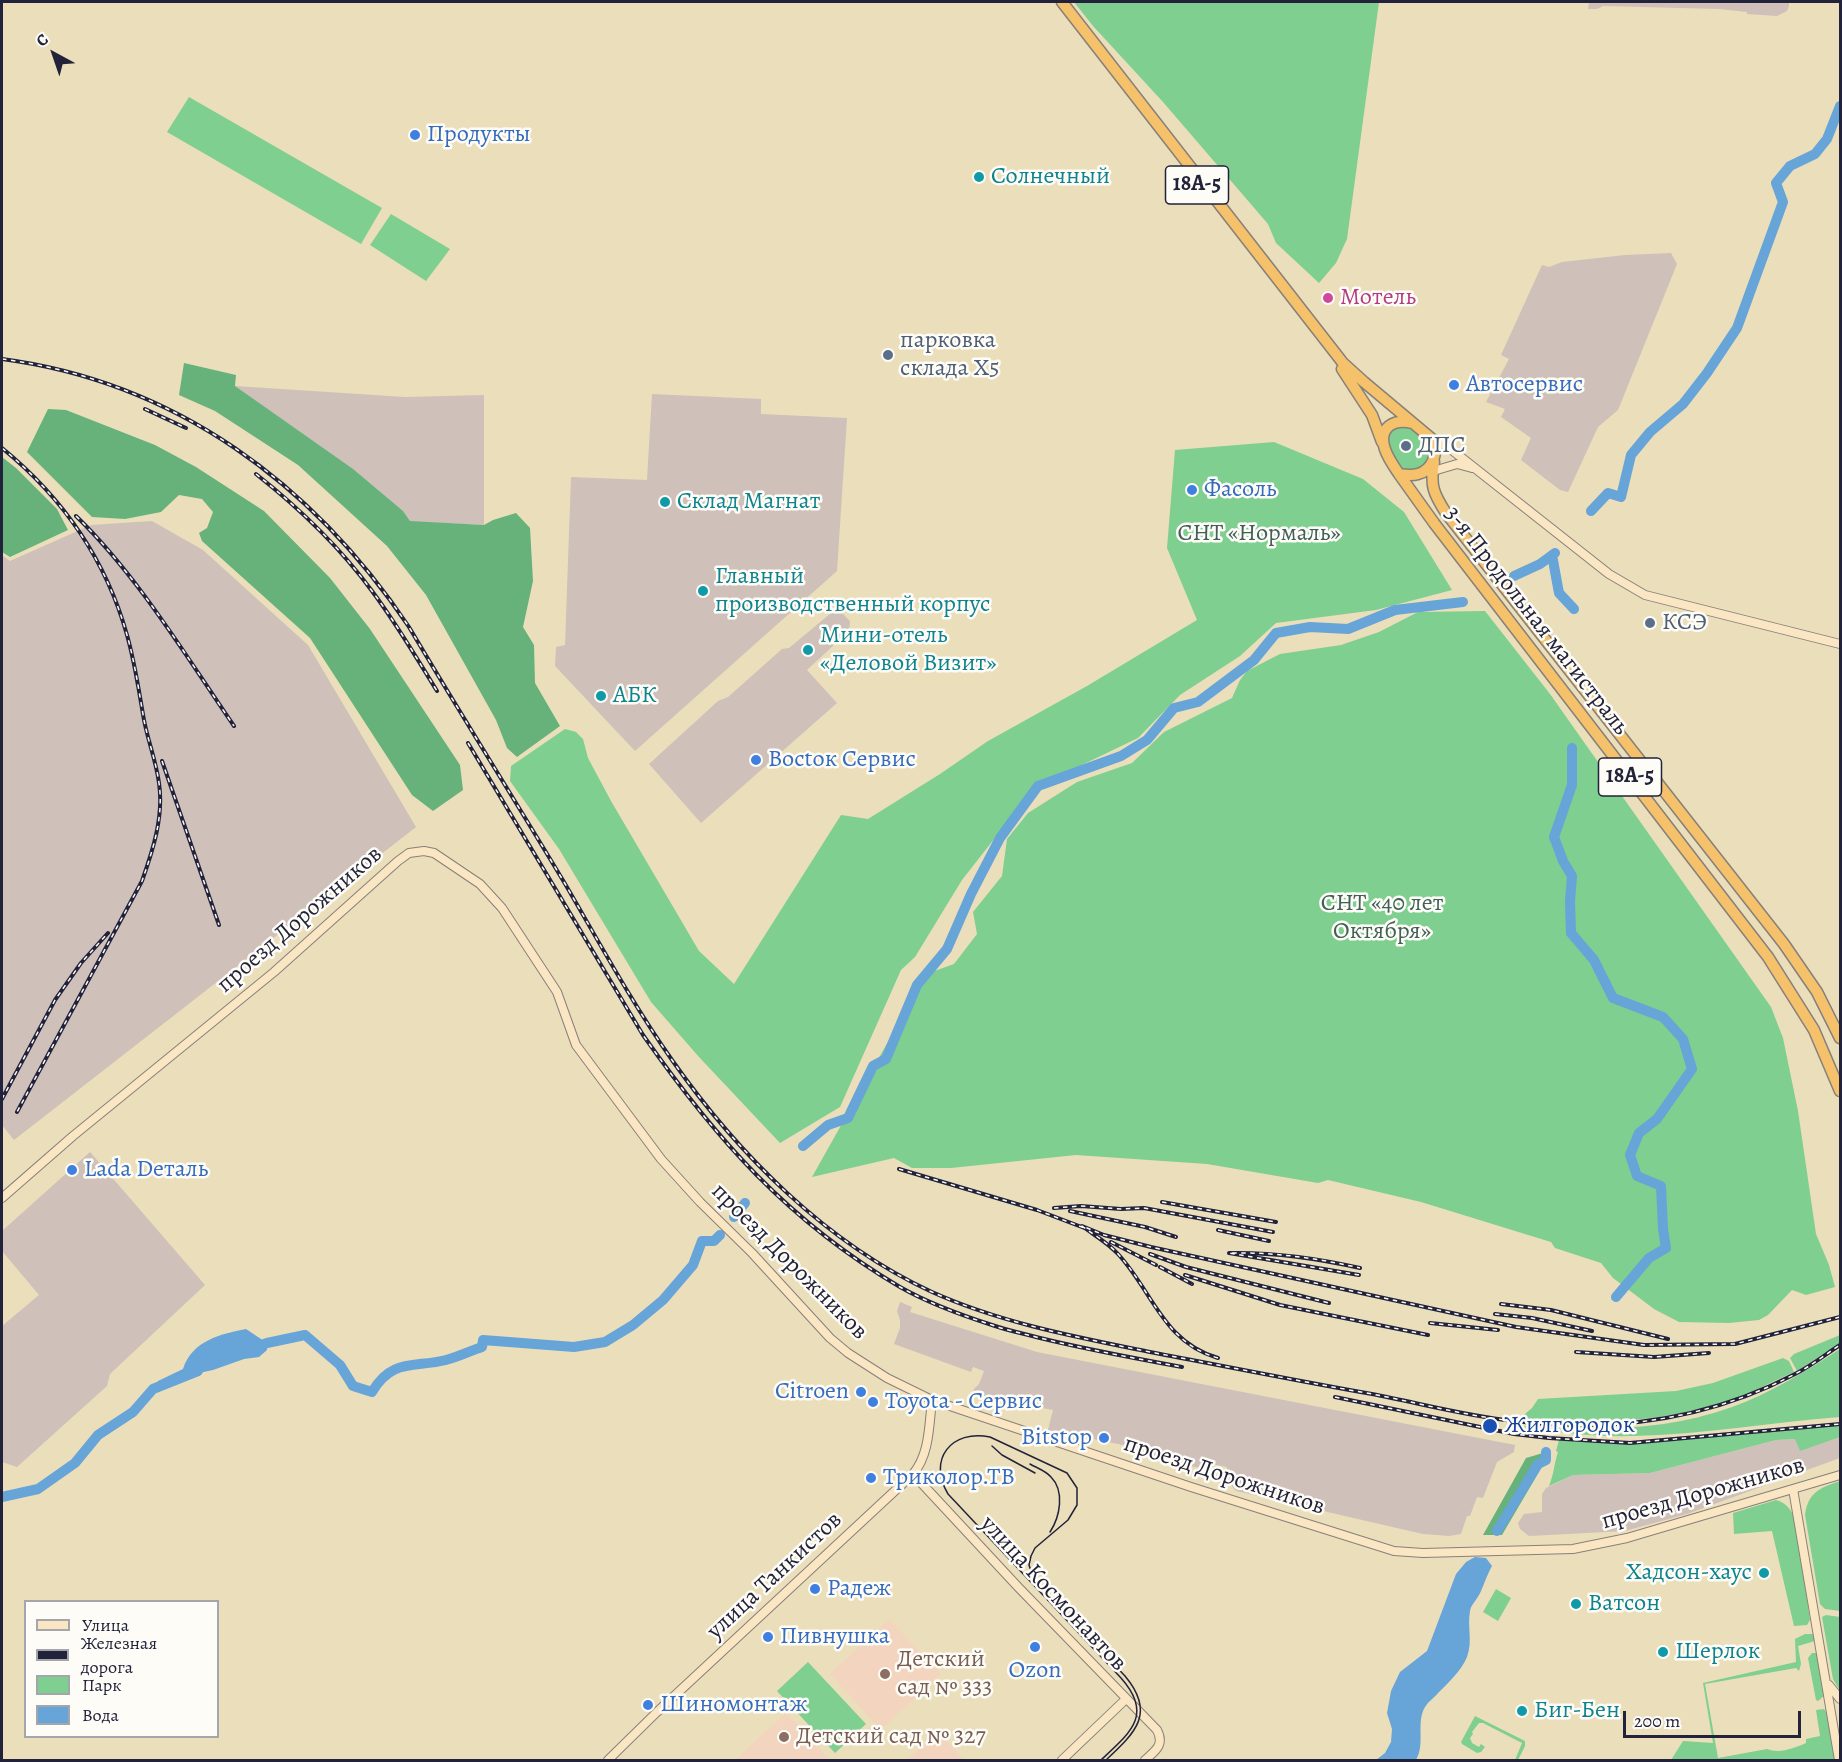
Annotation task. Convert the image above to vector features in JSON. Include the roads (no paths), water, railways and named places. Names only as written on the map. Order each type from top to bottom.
[{"type":"highway","name":"3-я Продольная магистраль","points":[[1054,2],[1358,391],[1372,415],[1389,458],[1399,474],[1768,957],[1814,1030],[1840,1091]]},
{"type":"highway","name":"18А-5","points":[[1062,2],[1343,363],[1432,439]]},
{"type":"highway","points":[[1383,442],[1385,430],[1393,424],[1412,423]]},
{"type":"highway","name":"3-я Продольная магистраль","points":[[1432,439],[1435,449],[1429,469],[1432,489],[1446,513],[1784,944],[1817,992],[1840,1038]]},
{"type":"highway","points":[[1399,474],[1415,475],[1429,469]]},
{"type":"main road","points":[[1432,439],[1448,447],[1610,573],[1645,596],[1840,644]]},
{"type":"main road","points":[[1429,469],[1457,464],[1478,470]]},
{"type":"main road","name":"проезд Дорожников","points":[[2,1198],[274,972],[398,861],[409,852],[424,851],[434,853],[480,884],[502,908],[556,992],[576,1044],[661,1159],[700,1202],[752,1253],[830,1338],[848,1353],[887,1378],[932,1400],[1191,1487],[1394,1551],[1423,1553],[1573,1549],[1627,1538],[1840,1475]]},
{"type":"main road","name":"улица Танкистов","points":[[608,1761],[657,1712],[913,1474],[924,1455],[932,1400]]},
{"type":"main road","name":"улица Космонавтов","points":[[913,1474],[1157,1730],[1161,1742],[1158,1749],[1145,1761]]},
{"type":"main road","points":[[1793,1489],[1839,1761]]},
{"type":"main road","points":[[1825,1676],[1830,1688],[1840,1699]]},
{"type":"main road","points":[[1062,1761],[1126,1699]]},
{"type":"water","points":[[246,1329],[267,1343],[267,1350],[259,1357],[185,1376],[153,1389],[158,1381],[183,1369],[187,1359],[200,1345],[217,1336]]},
{"type":"water","points":[[1475,1557],[1486,1558],[1492,1566],[1471,1608],[1470,1645],[1467,1657],[1454,1676],[1424,1708],[1421,1717],[1420,1748],[1416,1760],[1376,1760],[1385,1753],[1391,1742],[1392,1729],[1387,1713],[1391,1691],[1400,1672],[1427,1651],[1456,1574],[1466,1562]]},
{"type":"waterway","points":[[1591,511],[1608,493],[1621,497],[1631,455],[1650,432],[1683,404],[1737,328],[1783,202],[1776,183],[1790,166],[1815,154],[1827,139],[1840,106]]},
{"type":"waterway","points":[[1514,576],[1540,564],[1555,553]]},
{"type":"waterway","points":[[1552,555],[1559,593],[1574,609]]},
{"type":"waterway","points":[[803,1146],[828,1125],[848,1118],[873,1066],[886,1059],[917,985],[947,949],[971,894],[1000,838],[1038,786],[1121,756],[1147,740],[1174,708],[1198,702],[1254,660],[1276,633],[1310,627],[1348,629],[1395,610],[1463,602]]},
{"type":"waterway","points":[[1572,748],[1572,785],[1554,837],[1563,861],[1572,876],[1571,933],[1594,960],[1613,998],[1663,1017],[1683,1039],[1692,1069],[1657,1119],[1639,1133],[1630,1155],[1637,1176],[1661,1186],[1666,1248],[1649,1258],[1616,1297]]},
{"type":"waterway","points":[[734,1217],[745,1203]]},
{"type":"waterway","points":[[254,1348],[305,1335],[340,1365],[353,1386],[372,1392],[380,1381],[396,1369],[446,1360],[482,1347],[483,1340],[574,1347],[605,1342],[633,1325],[663,1300],[693,1265],[702,1241],[714,1241],[720,1235]]},
{"type":"waterway","points":[[2,1497],[38,1489],[75,1463],[98,1435],[133,1412],[153,1389],[198,1371]]},
{"type":"waterway","points":[[1497,1531],[1538,1464],[1546,1460],[1546,1452]]},
{"type":"tram line","points":[[1101,1760],[1121,1741],[1134,1723],[1137,1713],[1131,1691],[948,1494],[940,1469],[942,1458],[954,1442],[976,1436],[990,1437],[1067,1473],[1077,1488],[1077,1505],[1068,1520],[1035,1548],[1029,1565],[1034,1580],[1125,1676],[1139,1701],[1141,1711],[1133,1731],[1106,1760]]},
{"type":"tram line","points":[[992,1446],[1002,1455],[1035,1473]]},
{"type":"tram line","points":[[1030,1464],[1049,1475],[1058,1489],[1060,1504],[1050,1532]]},
{"type":"railway","points":[[2,359],[66,371],[126,390],[182,416],[235,448],[284,485],[329,528],[371,575],[409,627],[564,882],[629,994],[698,1095],[755,1162],[787,1193],[821,1222],[893,1272],[958,1303],[1012,1321],[1067,1335],[1478,1416],[1551,1424],[1623,1424],[1693,1412],[1762,1390],[1801,1371],[1840,1345]]},
{"type":"railway","points":[[145,409],[186,428]]},
{"type":"railway","points":[[2,448],[44,487],[62,509],[79,532],[107,581],[130,646],[158,775],[160,795],[159,820],[142,881],[17,1112]]},
{"type":"railway","points":[[256,474],[318,528],[359,574],[406,640],[437,691]]},
{"type":"railway","points":[[76,516],[120,564],[140,590],[234,726]]},
{"type":"railway","points":[[468,743],[643,1035],[670,1073],[727,1143],[789,1206],[860,1261],[900,1287],[945,1308],[997,1327],[1036,1337],[1182,1367]]},
{"type":"railway","points":[[162,761],[219,925]]},
{"type":"railway","points":[[2,1099],[55,1000],[81,963],[108,933]]},
{"type":"railway","points":[[899,1169],[1037,1210],[1087,1229]]},
{"type":"railway","points":[[1162,1202],[1276,1222]]},
{"type":"railway","points":[[1054,1208],[1081,1206],[1144,1208],[1273,1232]]},
{"type":"railway","points":[[1070,1211],[1145,1227],[1176,1237]]},
{"type":"railway","points":[[1218,1358],[1199,1350],[1171,1328],[1118,1254],[1082,1226],[1104,1235],[1151,1247],[1516,1327],[1644,1345],[1735,1344],[1840,1317]]},
{"type":"railway","points":[[1218,1230],[1269,1241]]},
{"type":"railway","points":[[1111,1242],[1156,1265]]},
{"type":"railway","points":[[1359,1275],[1229,1253],[1295,1256],[1360,1268]]},
{"type":"railway","points":[[1150,1254],[1186,1267],[1329,1303]]},
{"type":"railway","points":[[1160,1267],[1192,1284]]},
{"type":"railway","points":[[1185,1275],[1280,1305],[1428,1335]]},
{"type":"railway","points":[[1501,1304],[1551,1310],[1668,1339]]},
{"type":"railway","points":[[1495,1314],[1532,1318],[1592,1331]]},
{"type":"railway","points":[[1430,1323],[1498,1330]]},
{"type":"railway","points":[[1576,1352],[1654,1357],[1709,1353]]},
{"type":"railway","points":[[1335,1397],[1514,1434],[1630,1443],[1840,1424]]},
{"type":"place","name":"Продукты","points":[[415,135]]},
{"type":"place","name":"Солнечный","points":[[979,177]]},
{"type":"place","name":"Мотель","points":[[1328,298]]},
{"type":"place","name":"парковка склада X5","points":[[888,355]]},
{"type":"place","name":"Автосервис","points":[[1454,385]]},
{"type":"place","name":"ДПС","points":[[1406,446]]},
{"type":"place","name":"Фасоль","points":[[1192,490]]},
{"type":"place","name":"Склад Магнат","points":[[665,502]]},
{"type":"place","name":"Главный производственный корпус","points":[[703,591]]},
{"type":"place","name":"КСЭ","points":[[1650,623]]},
{"type":"place","name":"Мини-отель «Деловой Визит»","points":[[808,650]]},
{"type":"place","name":"АБК","points":[[601,696]]},
{"type":"place","name":"Восtок Сервис","points":[[756,760]]},
{"type":"place","name":"Lada Dеталь","points":[[72,1170]]},
{"type":"place","name":"Citroen","points":[[861,1392]]},
{"type":"place","name":"Toyota - Сервис","points":[[873,1402]]},
{"type":"place","name":"Жилгородок","points":[[1490,1426]]},
{"type":"place","name":"Bitstop","points":[[1104,1438]]},
{"type":"place","name":"Триколор.ТВ","points":[[871,1478]]},
{"type":"place","name":"Хадсон-хаус","points":[[1764,1573]]},
{"type":"place","name":"Радеж","points":[[815,1589]]},
{"type":"place","name":"Ватсон","points":[[1576,1604]]},
{"type":"place","name":"Пивнушка","points":[[768,1637]]},
{"type":"place","name":"Ozon","points":[[1035,1647]]},
{"type":"place","name":"Шерлок","points":[[1663,1652]]},
{"type":"place","name":"Детский сад № 333","points":[[885,1674]]},
{"type":"place","name":"Шиномонтаж","points":[[648,1705]]},
{"type":"place","name":"Биг-Бен","points":[[1522,1711]]},
{"type":"place","name":"Детский сад № 327","points":[[784,1737]]},
{"type":"park label","name":"СНТ «Нормаль»","points":[[1259,534]]},
{"type":"park label","name":"СНТ «40 лет Октября»","points":[[1382,918]]}]
